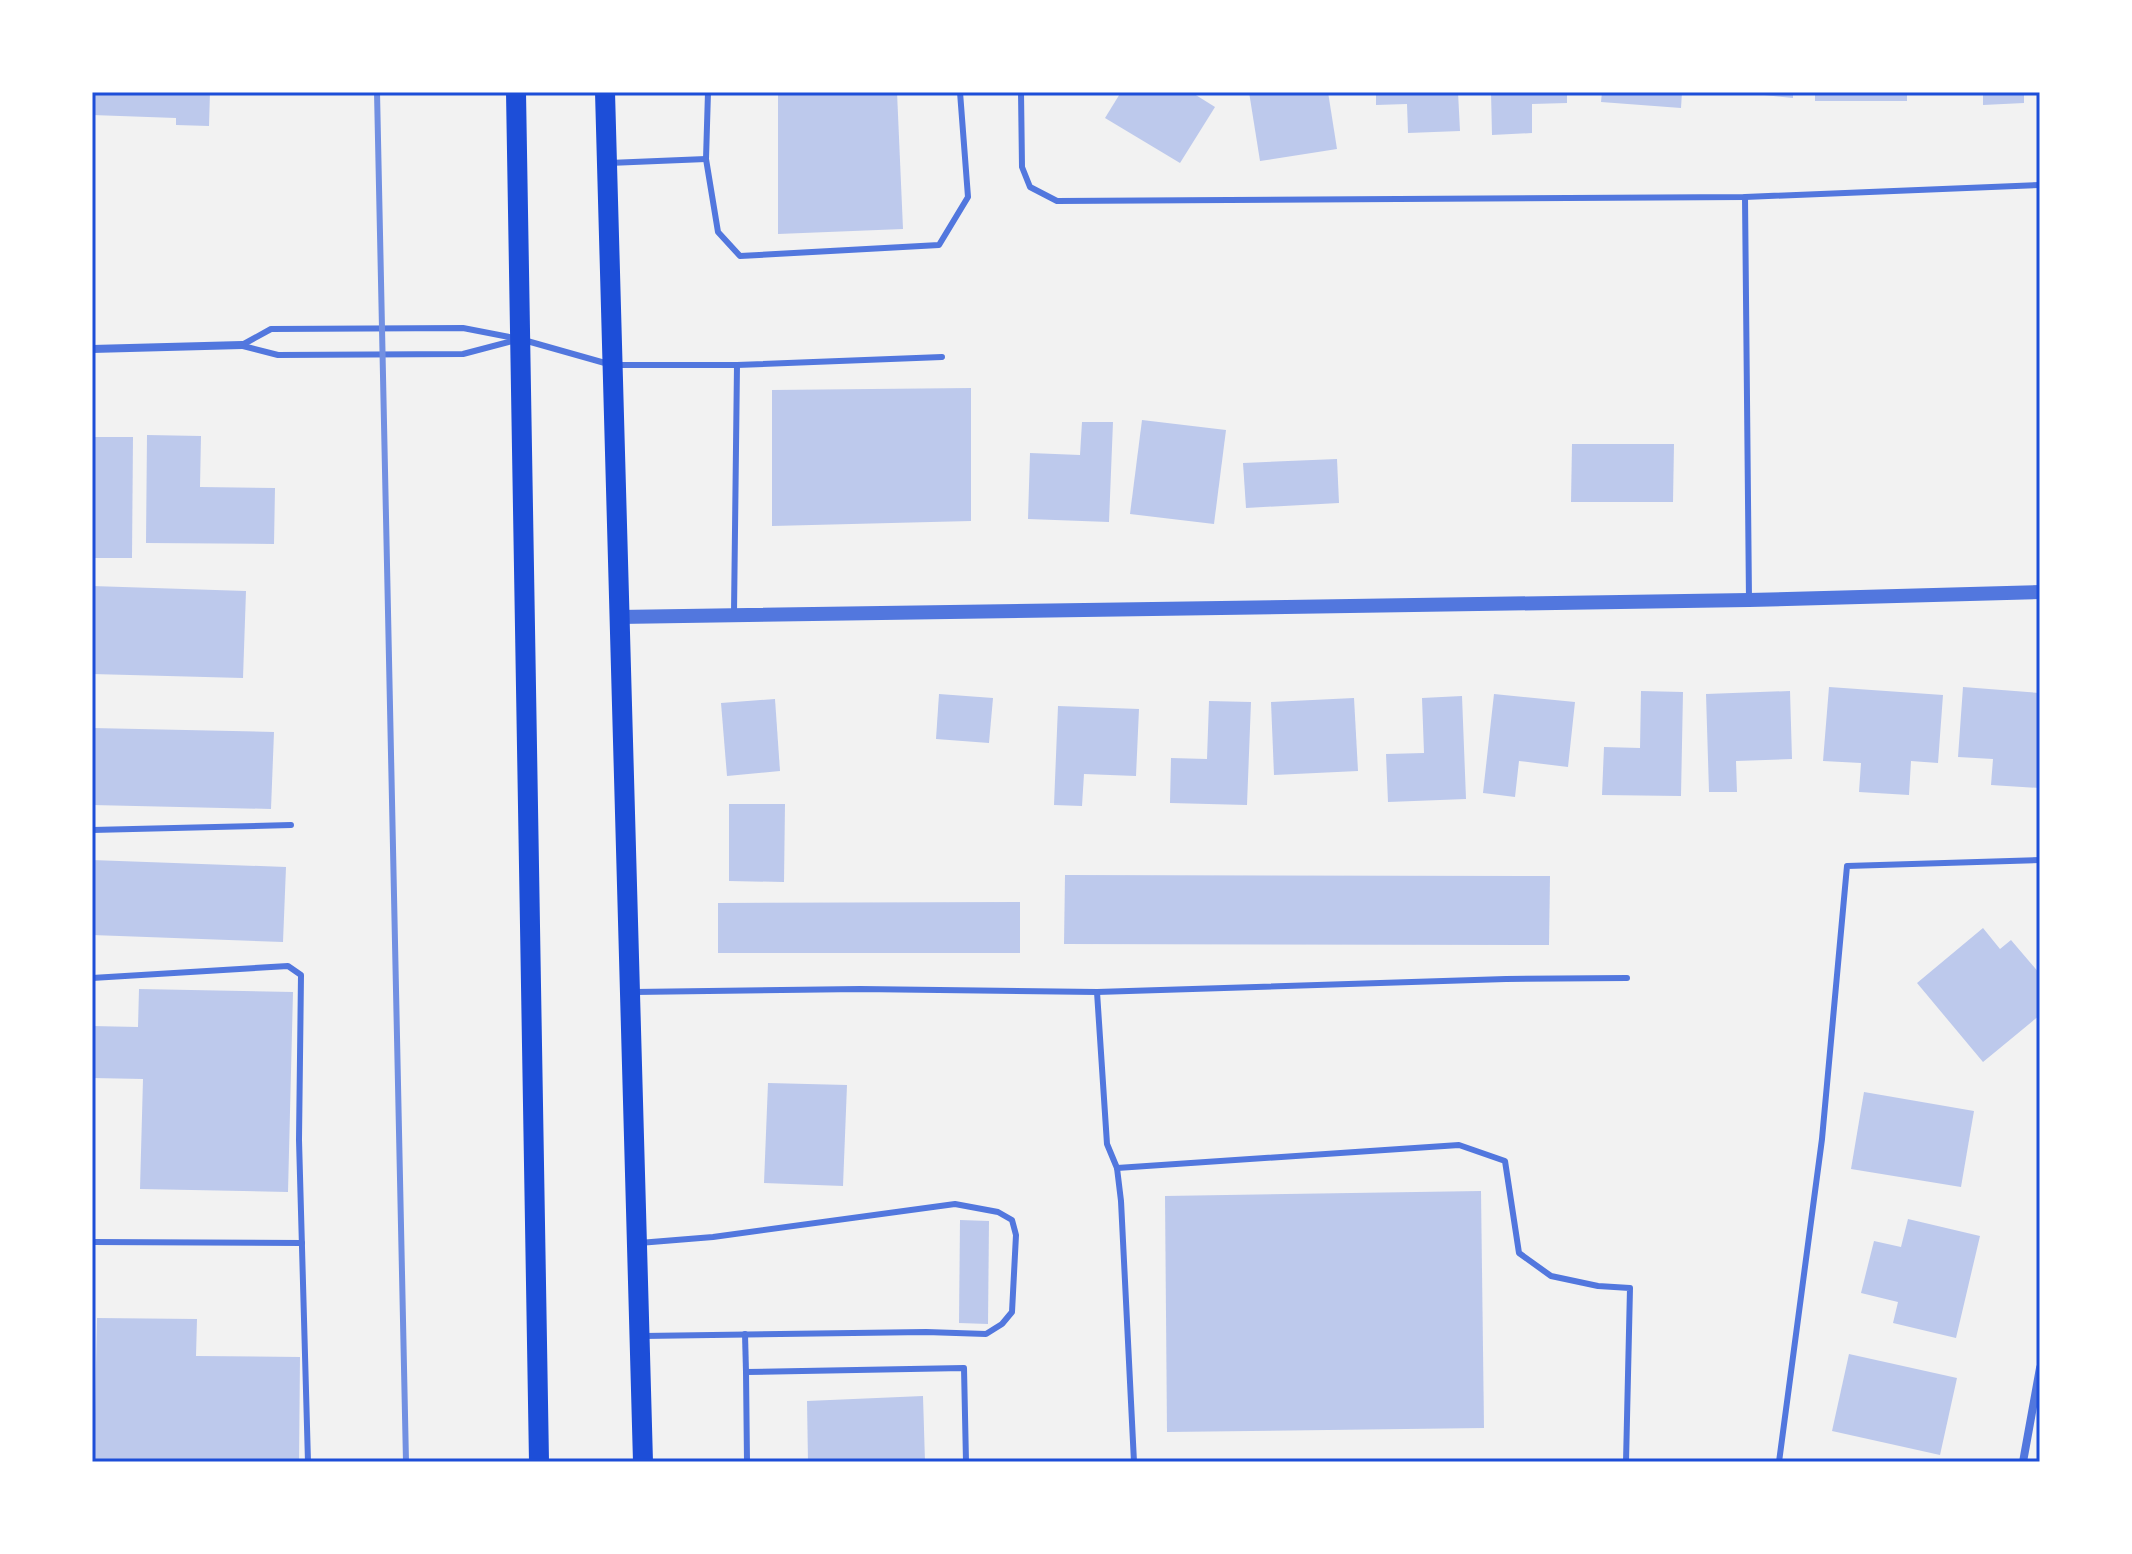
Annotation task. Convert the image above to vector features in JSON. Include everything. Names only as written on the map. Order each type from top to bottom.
[{"type":"main road","points":[[516,92],[539,1462]]},
{"type":"main road","points":[[605,92],[643,1462]]},
{"type":"street","points":[[92,349],[242,345]]},
{"type":"street","points":[[619,617],[1749,600],[2040,592]]},
{"type":"street","points":[[2023,1462],[2040,1368]]},
{"type":"lane","points":[[708,92],[706,159],[718,232],[740,256],[939,245],[968,197],[960,92]]},
{"type":"lane","points":[[1021,92],[1022,167],[1030,187],[1057,201],[1745,197],[2040,185]]},
{"type":"lane","points":[[605,163],[706,159]]},
{"type":"lane","points":[[1745,197],[1749,600]]},
{"type":"lane","points":[[242,345],[271,329],[463,328],[520,339],[612,365],[737,365],[942,357]]},
{"type":"lane","points":[[242,345],[278,355],[463,354],[520,339]]},
{"type":"lane","points":[[734,615],[737,365]]},
{"type":"lane","points":[[92,830],[291,825]]},
{"type":"lane","points":[[1779,1462],[1822,1139],[1847,866],[2040,860]]},
{"type":"lane","points":[[92,978],[288,966],[301,975],[299,1140],[308,1462]]},
{"type":"lane","points":[[630,992],[844,989],[1097,992],[1627,978]]},
{"type":"lane","points":[[1097,992],[1107,1144],[1117,1168],[1121,1201],[1134,1462]]},
{"type":"lane","points":[[1117,1168],[1459,1145],[1505,1161],[1519,1253],[1551,1276],[1598,1286],[1630,1288],[1626,1462]]},
{"type":"lane","points":[[636,1244],[713,1237],[955,1204],[998,1212],[1012,1220],[1016,1235],[1012,1312],[1002,1324],[986,1334],[639,1336]]},
{"type":"lane","points":[[92,1242],[302,1243]]},
{"type":"lane","points":[[745,1334],[747,1462]]},
{"type":"lane","points":[[746,1372],[964,1368],[966,1462]]},
{"type":"building","points":[[92,92],[210,92],[209,126],[176,125],[176,118],[92,115]]},
{"type":"building","points":[[778,92],[897,92],[903,229],[778,234]]},
{"type":"building","points":[[1121,92],[1191,92],[1215,107],[1180,163],[1105,118]]},
{"type":"building","points":[[1249,92],[1328,92],[1337,149],[1260,161]]},
{"type":"building","points":[[1376,92],[1458,92],[1460,131],[1408,133],[1407,104],[1376,105]]},
{"type":"building","points":[[1491,92],[1567,92],[1567,103],[1532,104],[1532,133],[1492,135]]},
{"type":"building","points":[[1602,92],[1682,92],[1681,108],[1601,102]]},
{"type":"building","points":[[1793,92],[1793,98],[1755,94]]},
{"type":"building","points":[[1815,92],[1907,92],[1907,101],[1815,101]]},
{"type":"building","points":[[1983,92],[2024,92],[2024,103],[1983,105]]},
{"type":"building","points":[[971,388],[971,521],[772,526],[772,390]]},
{"type":"building","points":[[1142,420],[1226,430],[1214,524],[1130,514]]},
{"type":"building","points":[[1082,422],[1113,422],[1109,522],[1028,519],[1030,453],[1080,455]]},
{"type":"building","points":[[147,435],[201,436],[200,487],[275,488],[274,544],[146,543]]},
{"type":"building","points":[[92,437],[133,437],[132,558],[92,558]]},
{"type":"building","points":[[1572,444],[1674,444],[1673,502],[1571,502]]},
{"type":"building","points":[[1337,459],[1339,503],[1246,508],[1243,463]]},
{"type":"building","points":[[92,586],[246,591],[243,678],[92,674]]},
{"type":"building","points":[[1829,687],[1943,695],[1938,763],[1911,761],[1909,795],[1859,792],[1861,763],[1823,761]]},
{"type":"building","points":[[1963,687],[2040,693],[2040,788],[1991,785],[1993,759],[1958,757]]},
{"type":"building","points":[[1641,691],[1683,692],[1681,796],[1602,795],[1604,747],[1640,748]]},
{"type":"building","points":[[1790,691],[1792,759],[1736,761],[1737,792],[1709,792],[1706,694]]},
{"type":"building","points":[[939,694],[993,698],[989,743],[936,739]]},
{"type":"building","points":[[1494,694],[1575,702],[1568,767],[1519,761],[1515,797],[1483,793]]},
{"type":"building","points":[[1462,696],[1466,799],[1388,802],[1386,754],[1424,753],[1422,698]]},
{"type":"building","points":[[1354,698],[1358,771],[1274,775],[1271,702]]},
{"type":"building","points":[[775,699],[780,771],[727,776],[721,703]]},
{"type":"building","points":[[1209,701],[1251,702],[1247,805],[1170,803],[1171,758],[1207,759]]},
{"type":"building","points":[[1058,706],[1139,709],[1136,776],[1084,774],[1082,806],[1054,805]]},
{"type":"building","points":[[92,728],[274,732],[271,809],[92,805]]},
{"type":"building","points":[[729,804],[785,804],[784,882],[729,881]]},
{"type":"building","points":[[92,860],[286,867],[283,942],[92,935]]},
{"type":"building","points":[[1065,875],[1550,876],[1549,945],[1064,944]]},
{"type":"building","points":[[1020,902],[1020,953],[718,953],[718,903]]},
{"type":"building","points":[[1983,928],[2000,949],[2011,940],[2040,974],[2040,1015],[1983,1062],[1917,983]]},
{"type":"building","points":[[139,989],[293,992],[288,1192],[140,1189],[143,1079],[92,1078],[92,1026],[138,1027]]},
{"type":"building","points":[[768,1083],[847,1085],[843,1186],[764,1183]]},
{"type":"building","points":[[1864,1092],[1974,1111],[1961,1187],[1851,1169]]},
{"type":"building","points":[[1481,1191],[1484,1428],[1167,1432],[1165,1196]]},
{"type":"building","points":[[1908,1219],[1980,1236],[1956,1338],[1893,1323],[1898,1302],[1861,1293],[1874,1241],[1901,1247]]},
{"type":"building","points":[[960,1220],[989,1221],[988,1324],[959,1323]]},
{"type":"building","points":[[97,1318],[197,1319],[196,1356],[300,1357],[299,1462],[94,1462]]},
{"type":"building","points":[[1849,1354],[1957,1378],[1940,1455],[1832,1431]]},
{"type":"building","points":[[923,1396],[925,1462],[808,1462],[807,1401]]},
{"type":"railway","points":[[377,92],[406,1462]]}]
